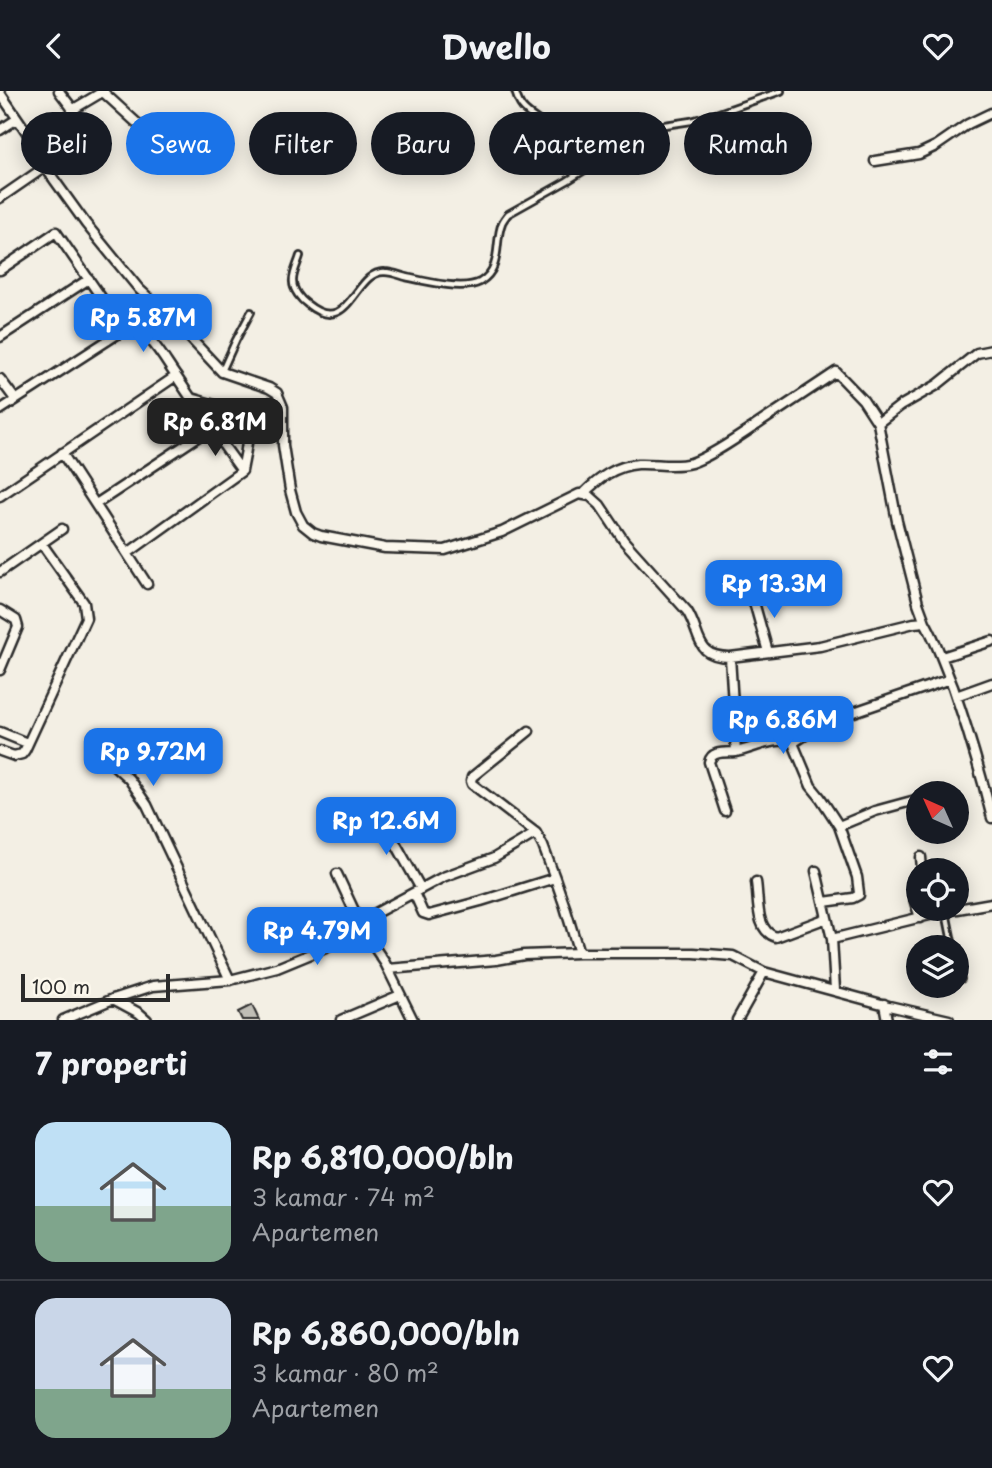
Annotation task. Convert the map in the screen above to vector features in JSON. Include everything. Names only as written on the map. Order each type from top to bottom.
[{"type":"street","points":[[59,91],[72,110],[103,91],[126,112]]},
{"type":"street","points":[[0,93],[21,125]]},
{"type":"street","points":[[875,161],[919,154],[968,124],[992,113]]},
{"type":"street","points":[[0,130],[17,119]]},
{"type":"street","points":[[0,198],[33,175]]},
{"type":"street","points":[[51,175],[86,224],[139,289],[178,325],[222,372],[277,393],[283,407],[283,445],[290,490],[296,512],[303,525],[313,533],[385,548],[445,550],[502,532],[583,494],[590,496],[600,505],[624,541],[687,611],[695,624],[699,643],[716,657],[820,646],[925,622]]},
{"type":"street","points":[[0,270],[56,232],[123,329]]},
{"type":"street","points":[[0,337],[89,279]]},
{"type":"street","points":[[0,410],[130,326],[140,329],[156,347],[242,471]]},
{"type":"street","points":[[878,423],[900,406],[937,385],[977,353],[992,351]]},
{"type":"street","points":[[583,494],[608,473],[623,467],[638,464],[669,466],[692,463],[727,444],[836,372],[863,400],[878,423],[897,521],[918,603],[956,696],[981,769],[992,818]]},
{"type":"street","points":[[0,496],[176,376]]},
{"type":"street","points":[[0,379],[15,399]]},
{"type":"street","points":[[128,553],[242,471],[247,438],[245,421],[238,415],[191,398]]},
{"type":"street","points":[[96,504],[211,428]]},
{"type":"street","points":[[62,453],[148,584]]},
{"type":"street","points":[[0,572],[62,529]]},
{"type":"street","points":[[0,751],[18,756],[24,750],[86,618],[83,603],[42,544]]},
{"type":"street","points":[[752,595],[768,652]]},
{"type":"street","points":[[0,610],[16,620],[18,627],[0,670]]},
{"type":"street","points":[[942,657],[992,641]]},
{"type":"street","points":[[730,657],[736,751]]},
{"type":"street","points":[[793,743],[825,722],[950,679]]},
{"type":"street","points":[[956,696],[992,683]]},
{"type":"street","points":[[0,731],[27,743]]},
{"type":"street","points":[[529,731],[472,777],[471,781],[536,833],[555,878],[579,953]]},
{"type":"street","points":[[724,811],[709,762],[710,757],[774,741],[785,740],[793,743],[811,786],[839,826],[857,877],[859,895],[824,902]]},
{"type":"street","points":[[107,759],[130,779],[147,805],[230,980]]},
{"type":"street","points":[[839,826],[875,811],[906,803]]},
{"type":"street","points":[[377,810],[418,891],[424,913],[429,915],[555,878]]},
{"type":"street","points":[[63,1020],[153,986],[230,980],[277,968],[328,947],[362,926],[372,915],[443,877],[494,858],[536,833]]},
{"type":"street","points":[[817,871],[832,939],[835,990]]},
{"type":"street","points":[[337,874],[413,1020]]},
{"type":"street","points":[[756,882],[763,927],[772,936],[776,937],[827,918]]},
{"type":"street","points":[[969,907],[992,903]]},
{"type":"street","points":[[832,939],[907,921]]},
{"type":"street","points":[[388,969],[496,960],[524,955],[694,953],[733,956],[764,972],[949,1020]]},
{"type":"street","points":[[737,1020],[764,972]]},
{"type":"street","points":[[341,1020],[400,995]]},
{"type":"street","points":[[113,999],[139,1013],[146,1020]]},
{"type":"street","points":[[884,1005],[887,1020]]},
{"type":"lane","points":[[515,91],[523,109],[527,112]]},
{"type":"lane","points":[[670,124],[716,114],[782,91]]},
{"type":"lane","points":[[300,256],[293,282],[299,296],[322,313],[341,311],[375,273],[384,272],[455,285],[480,282],[497,259],[502,222],[508,214],[577,175]]},
{"type":"lane","points":[[222,372],[251,312]]},
{"type":"building","points":[[252,1005],[259,1020],[242,1020],[238,1012]]}]
